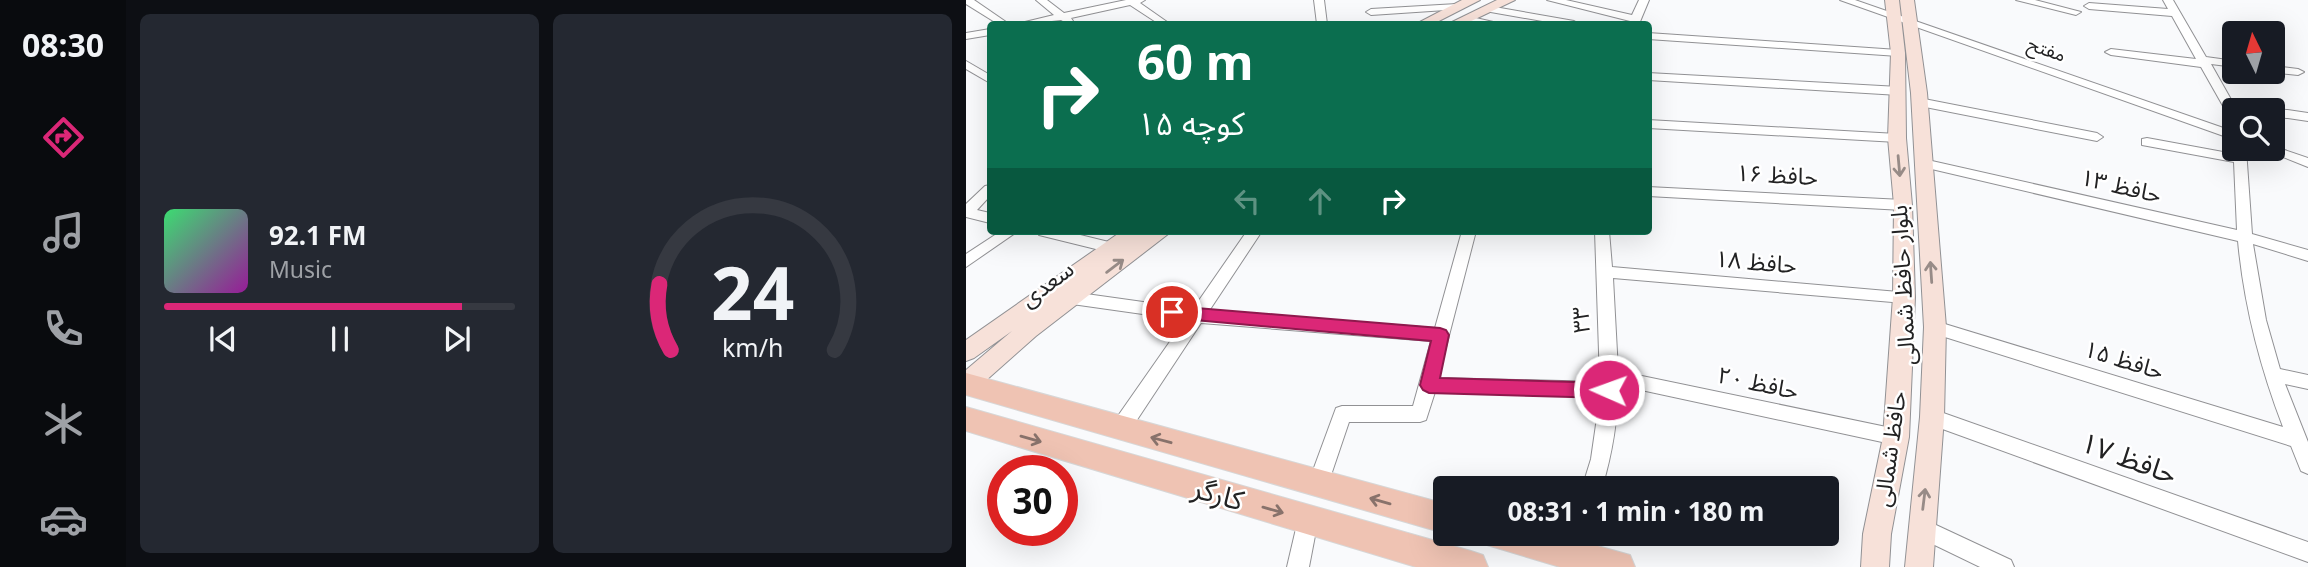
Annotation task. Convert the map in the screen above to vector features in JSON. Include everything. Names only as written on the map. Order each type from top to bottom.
[{"type":"main road","name":"کارگر","points":[[966,384],[1433,515]]},
{"type":"main road","name":"کارگر","points":[[966,419],[1471,567]]},
{"type":"main road","points":[[1577,546],[1618,567]]},
{"type":"street","points":[[967,0],[999,21]]},
{"type":"street","points":[[1041,0],[1068,21]]},
{"type":"street","points":[[1319,0],[1321,21]]},
{"type":"street","points":[[1429,21],[1473,0]]},
{"type":"street","points":[[1463,21],[1508,0]]},
{"type":"street","points":[[1552,0],[1631,21]]},
{"type":"street","points":[[1635,21],[1644,0]]},
{"type":"street","name":"مفتح","points":[[1845,0],[1901,9],[2222,131]]},
{"type":"street","points":[[2021,0],[2042,2],[2076,12]]},
{"type":"street","points":[[2168,0],[2225,98]]},
{"type":"street","points":[[1046,21],[1136,1],[1160,21]]},
{"type":"street","points":[[2089,6],[2176,13]]},
{"type":"street","points":[[1371,12],[1457,7]]},
{"type":"street","points":[[1489,9],[1557,21]]},
{"type":"street","name":"بلوار حافظ شمالی","points":[[1901,9],[1897,138],[1903,205]]},
{"type":"street","name":"بلوار حافظ شمالی","points":[[1901,9],[1919,103],[1935,327],[1932,417],[1919,567]]},
{"type":"street","points":[[1735,42],[1738,27]]},
{"type":"street","points":[[966,36],[987,32]]},
{"type":"street","points":[[1652,36],[1898,53]]},
{"type":"street","points":[[2111,52],[2222,63]]},
{"type":"street","points":[[966,64],[987,77]]},
{"type":"street","points":[[2286,71],[2298,72]]},
{"type":"street","points":[[1652,76],[1899,91]]},
{"type":"street","points":[[1919,103],[2097,137]]},
{"type":"street","points":[[2285,114],[2308,117]]},
{"type":"street","points":[[1652,124],[1897,138]]},
{"type":"street","points":[[2147,142],[2222,152]]},
{"type":"street","points":[[2285,155],[2308,163]]},
{"type":"street","points":[[2240,161],[2243,237],[2251,285],[2273,374],[2308,465]]},
{"type":"street","name":"حافظ ۱۳","points":[[1923,163],[2243,237],[2308,256]]},
{"type":"street","name":"حافظ ۱۶","points":[[1652,191],[1903,205]]},
{"type":"street","points":[[966,212],[987,192]]},
{"type":"street","name":"حافظ شمالی","points":[[1875,567],[1877,534],[1896,437],[1904,297],[1903,205]]},
{"type":"street","points":[[966,212],[987,217]]},
{"type":"street","points":[[966,262],[1005,235]]},
{"type":"street","points":[[1060,235],[1112,248]]},
{"type":"street","name":"سعدی","points":[[966,384],[1018,327],[1130,235]]},
{"type":"street","name":"سعدی","points":[[966,352],[1072,298],[1157,235]]},
{"type":"street","points":[[1120,429],[1252,235]]},
{"type":"street","points":[[1318,484],[1342,414],[1420,414],[1468,235]]},
{"type":"street","name":"۳۳","points":[[1595,476],[1609,410],[1602,235]]},
{"type":"street","name":"حافظ ۱۸","points":[[1604,272],[1904,297]]},
{"type":"street","points":[[1072,298],[1197,316],[1440,335]]},
{"type":"street","name":"حافظ ۱۵","points":[[1935,327],[2298,440]]},
{"type":"street","points":[[2273,374],[2308,382]]},
{"type":"street","name":"حافظ ۲۰","points":[[1429,385],[1609,383],[1896,437]]},
{"type":"street","name":"حافظ ۱۷","points":[[1932,417],[2308,552]]},
{"type":"street","points":[[1298,567],[1308,520]]},
{"type":"street","points":[[1921,528],[2003,567]]},
{"type":"route","points":[[1172,312],[1440,335],[1429,385],[1609,390]]}]
